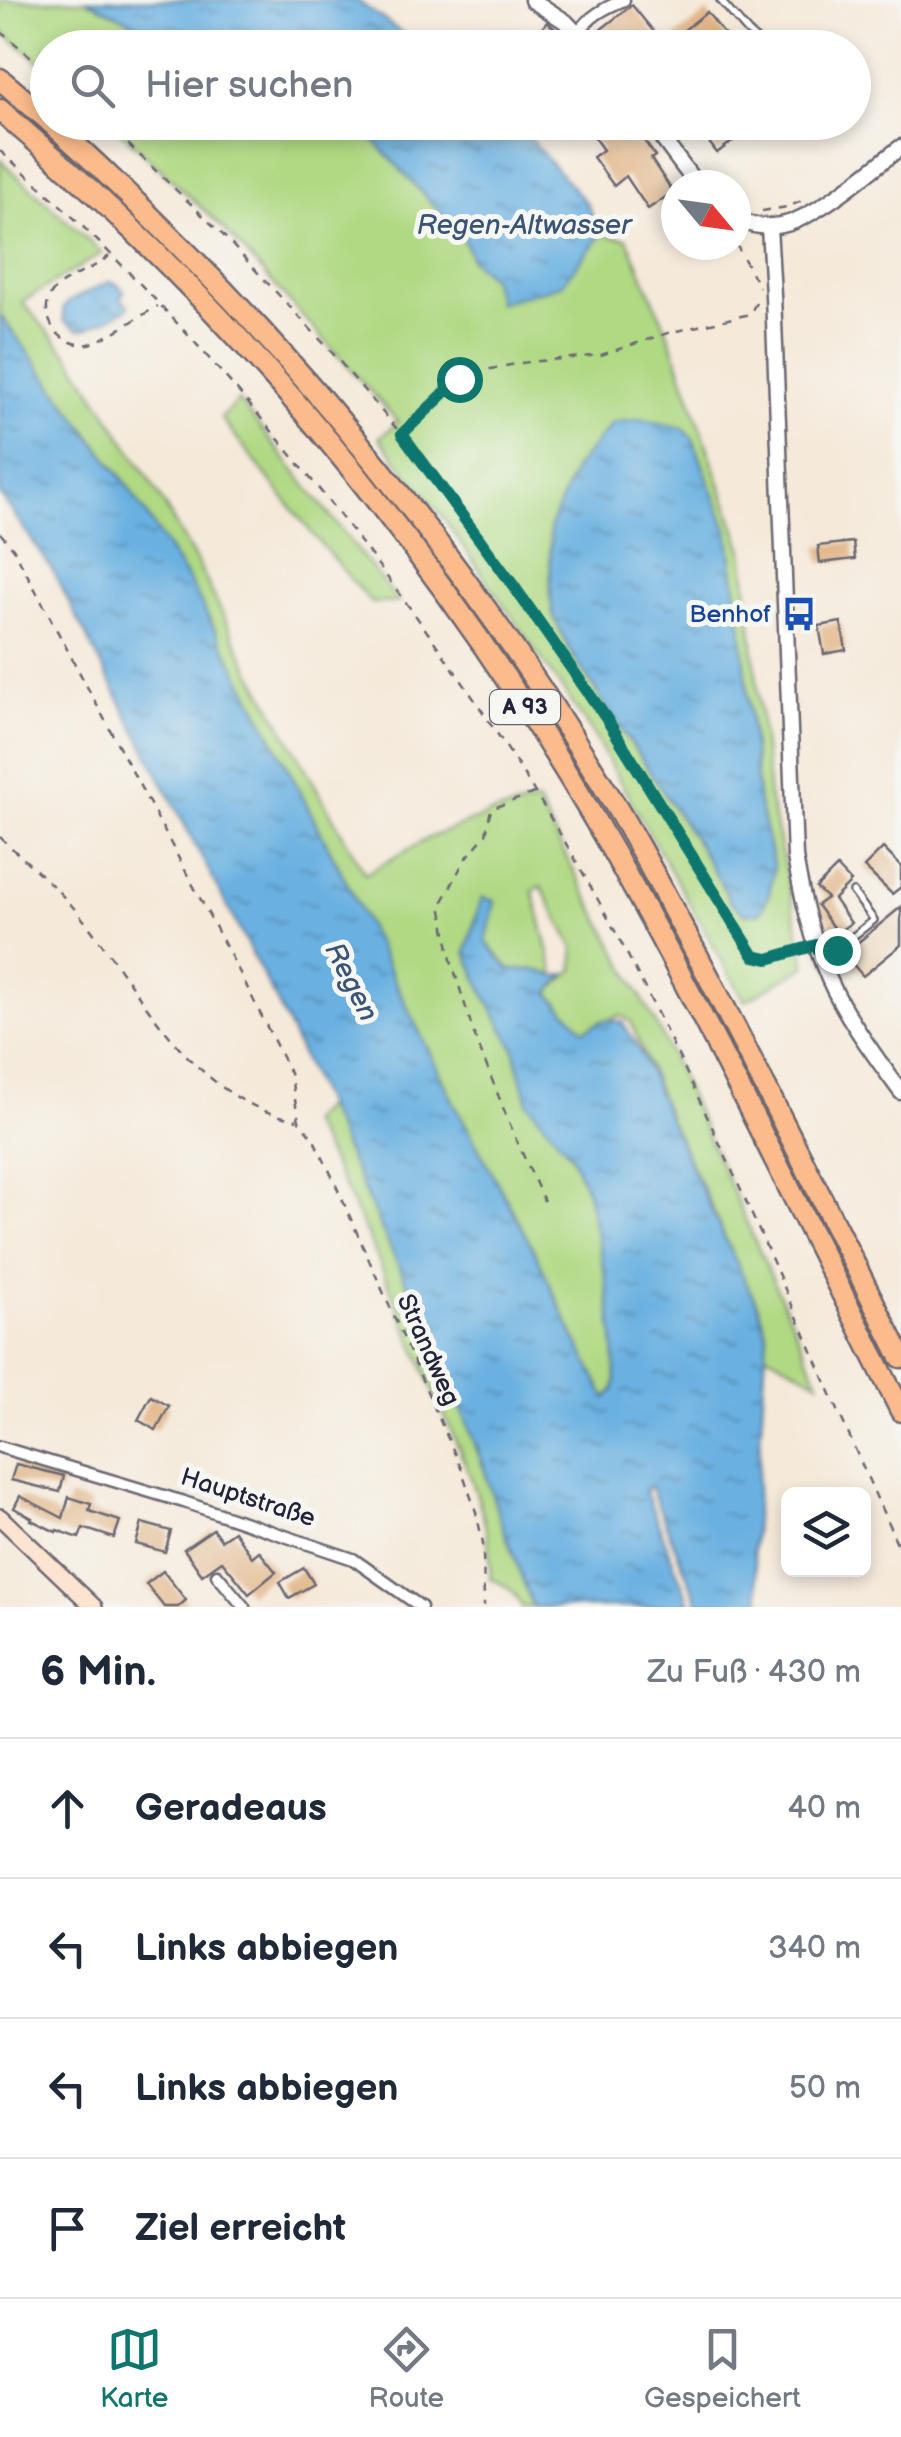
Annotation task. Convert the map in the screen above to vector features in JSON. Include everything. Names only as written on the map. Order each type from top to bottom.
[{"type":"highway","name":"A 93","points":[[0,79],[30,105]]},
{"type":"highway","name":"A 93","points":[[0,110],[30,137]]},
{"type":"highway","name":"A 93","points":[[34,140],[121,218],[229,329],[312,423],[446,592],[534,720],[626,873],[683,979],[901,1411]]},
{"type":"highway","name":"A 93","points":[[70,140],[253,320],[328,404],[466,579],[600,780],[653,872],[726,1007],[901,1358]]},
{"type":"main road","points":[[0,1517],[94,1607]]},
{"type":"street","points":[[534,0],[574,30]]},
{"type":"street","points":[[592,0],[604,8]]},
{"type":"street","points":[[580,30],[604,8],[624,0]]},
{"type":"street","points":[[663,140],[686,170]]},
{"type":"street","points":[[751,226],[769,227],[796,220],[901,147]]},
{"type":"street","points":[[769,227],[795,856],[818,948],[842,1006],[901,1092]]},
{"type":"street","name":"Hauptstraße","points":[[0,1446],[353,1559],[421,1607]]},
{"type":"street","points":[[217,1575],[244,1607]]},
{"type":"lane","points":[[720,0],[746,30]]},
{"type":"lane","points":[[818,948],[837,950],[874,920],[853,892]]},
{"type":"path","points":[[0,32],[30,56]]},
{"type":"path","points":[[124,140],[233,245],[402,434],[606,718],[754,956],[768,959],[818,948]]},
{"type":"path","points":[[0,152],[41,186],[208,354],[246,398],[421,622],[536,792],[614,930],[686,1073],[901,1552]]},
{"type":"path","points":[[759,212],[788,208],[812,196]]},
{"type":"path","points":[[110,255],[48,297],[46,311],[52,328],[72,344],[90,344],[159,305]]},
{"type":"path","points":[[402,434],[459,379],[520,362],[602,356],[668,334],[750,314],[762,293],[744,260]]},
{"type":"path","points":[[0,532],[14,548],[242,975],[290,1073],[299,1120],[271,1116],[209,1078],[179,1048],[72,906],[0,837]]},
{"type":"path","points":[[536,792],[491,809],[486,834],[464,861],[441,904],[451,960],[475,1037],[544,1201]]},
{"type":"path","name":"Strandweg","points":[[299,1120],[331,1174],[460,1468],[483,1543],[484,1607]]},
{"type":"green space","points":[[0,0],[86,0],[149,30],[30,30],[30,54],[0,30]]},
{"type":"green space","points":[[129,140],[374,140],[463,237],[472,261],[491,277],[561,285],[601,235],[627,239],[668,333],[743,550],[769,795],[806,966],[745,1001],[590,729],[442,516],[379,438],[398,422],[223,228]],"holes":[[[550,527],[728,532],[758,799],[774,868],[745,914],[730,901],[699,846],[573,656],[551,601]]]},
{"type":"green space","points":[[0,160],[102,253],[22,302],[70,357],[150,480],[365,874],[429,838],[490,814],[537,802],[661,1034],[819,1382],[765,1353],[767,1335],[670,1121],[631,1022],[620,1015],[584,1031],[549,993],[574,969],[574,948],[541,886],[533,891],[555,976],[536,970],[510,969],[486,942],[494,901],[482,898],[466,952],[514,1048],[528,1103],[571,1155],[587,1192],[613,1329],[616,1381],[606,1398],[256,706],[128,486],[0,315]]},
{"type":"green space","points":[[238,400],[399,602],[371,603],[314,536],[221,418]]},
{"type":"green space","points":[[325,1106],[458,1399],[533,1607],[522,1607],[509,1589],[490,1579],[486,1528],[471,1477],[373,1249],[309,1122]]},
{"type":"water","points":[[86,0],[356,0],[398,30],[149,30]]},
{"type":"water","name":"Regen-Altwasser","points":[[373,140],[531,140],[587,204],[601,235],[561,285],[498,303],[491,277],[472,261],[463,237]]},
{"type":"water","points":[[108,282],[124,291],[121,299],[129,305],[126,310],[87,329],[78,330],[64,321],[63,309],[68,302]]},
{"type":"water","name":"Regen","points":[[0,315],[128,486],[189,581],[353,895],[454,1103],[536,1254],[606,1398],[616,1381],[613,1329],[587,1192],[571,1155],[528,1103],[514,1048],[466,952],[482,897],[495,901],[486,942],[509,969],[566,974],[549,993],[584,1030],[604,1020],[622,1022],[630,1034],[758,1306],[767,1335],[753,1552],[761,1607],[700,1607],[650,1486],[645,1490],[691,1607],[533,1607],[447,1371],[277,1002],[50,566],[0,494]]},
{"type":"water","points":[[640,419],[683,428],[693,439],[728,532],[758,799],[774,868],[760,913],[745,914],[729,901],[699,846],[573,656],[553,616],[550,527],[575,468],[612,423]]},
{"type":"building","points":[[632,5],[652,30],[600,30]]},
{"type":"building","points":[[707,12],[721,30],[684,30]]},
{"type":"building","points":[[547,22],[556,30],[540,30]]},
{"type":"building","points":[[596,140],[644,140],[661,174],[661,200],[648,209],[626,176],[614,186],[593,157],[603,150]]},
{"type":"building","points":[[707,140],[734,140],[717,153]]},
{"type":"building","points":[[853,542],[855,559],[820,563],[818,546]]},
{"type":"building","points":[[841,622],[846,650],[824,654],[819,626]]},
{"type":"building","points":[[883,848],[901,866],[901,887],[892,894],[864,867]]},
{"type":"building","points":[[837,867],[851,882],[834,899],[851,923],[837,933],[817,905],[827,898],[816,888]]},
{"type":"building","points":[[901,907],[901,945],[863,976],[844,954]]},
{"type":"building","points":[[151,1396],[169,1406],[156,1430],[138,1420]]},
{"type":"building","points":[[16,1464],[64,1476],[60,1492],[11,1480]]},
{"type":"building","points":[[20,1496],[63,1518],[69,1497],[91,1504],[89,1511],[120,1521],[114,1538],[83,1528],[79,1538],[56,1532],[14,1508]]},
{"type":"building","points":[[142,1523],[171,1531],[165,1552],[136,1544]]},
{"type":"building","points":[[213,1529],[221,1540],[234,1531],[252,1557],[259,1551],[276,1572],[249,1594],[222,1561],[202,1575],[184,1549]]},
{"type":"building","points":[[304,1568],[314,1584],[289,1598],[280,1582]]},
{"type":"building","points":[[163,1571],[186,1600],[178,1607],[164,1607],[146,1584]]},
{"type":"place","name":"Benhof","points":[[799,614]]},
{"type":"route","points":[[459,379],[402,434],[606,718],[754,956],[768,959],[816,945],[819,952],[837,950]]}]
